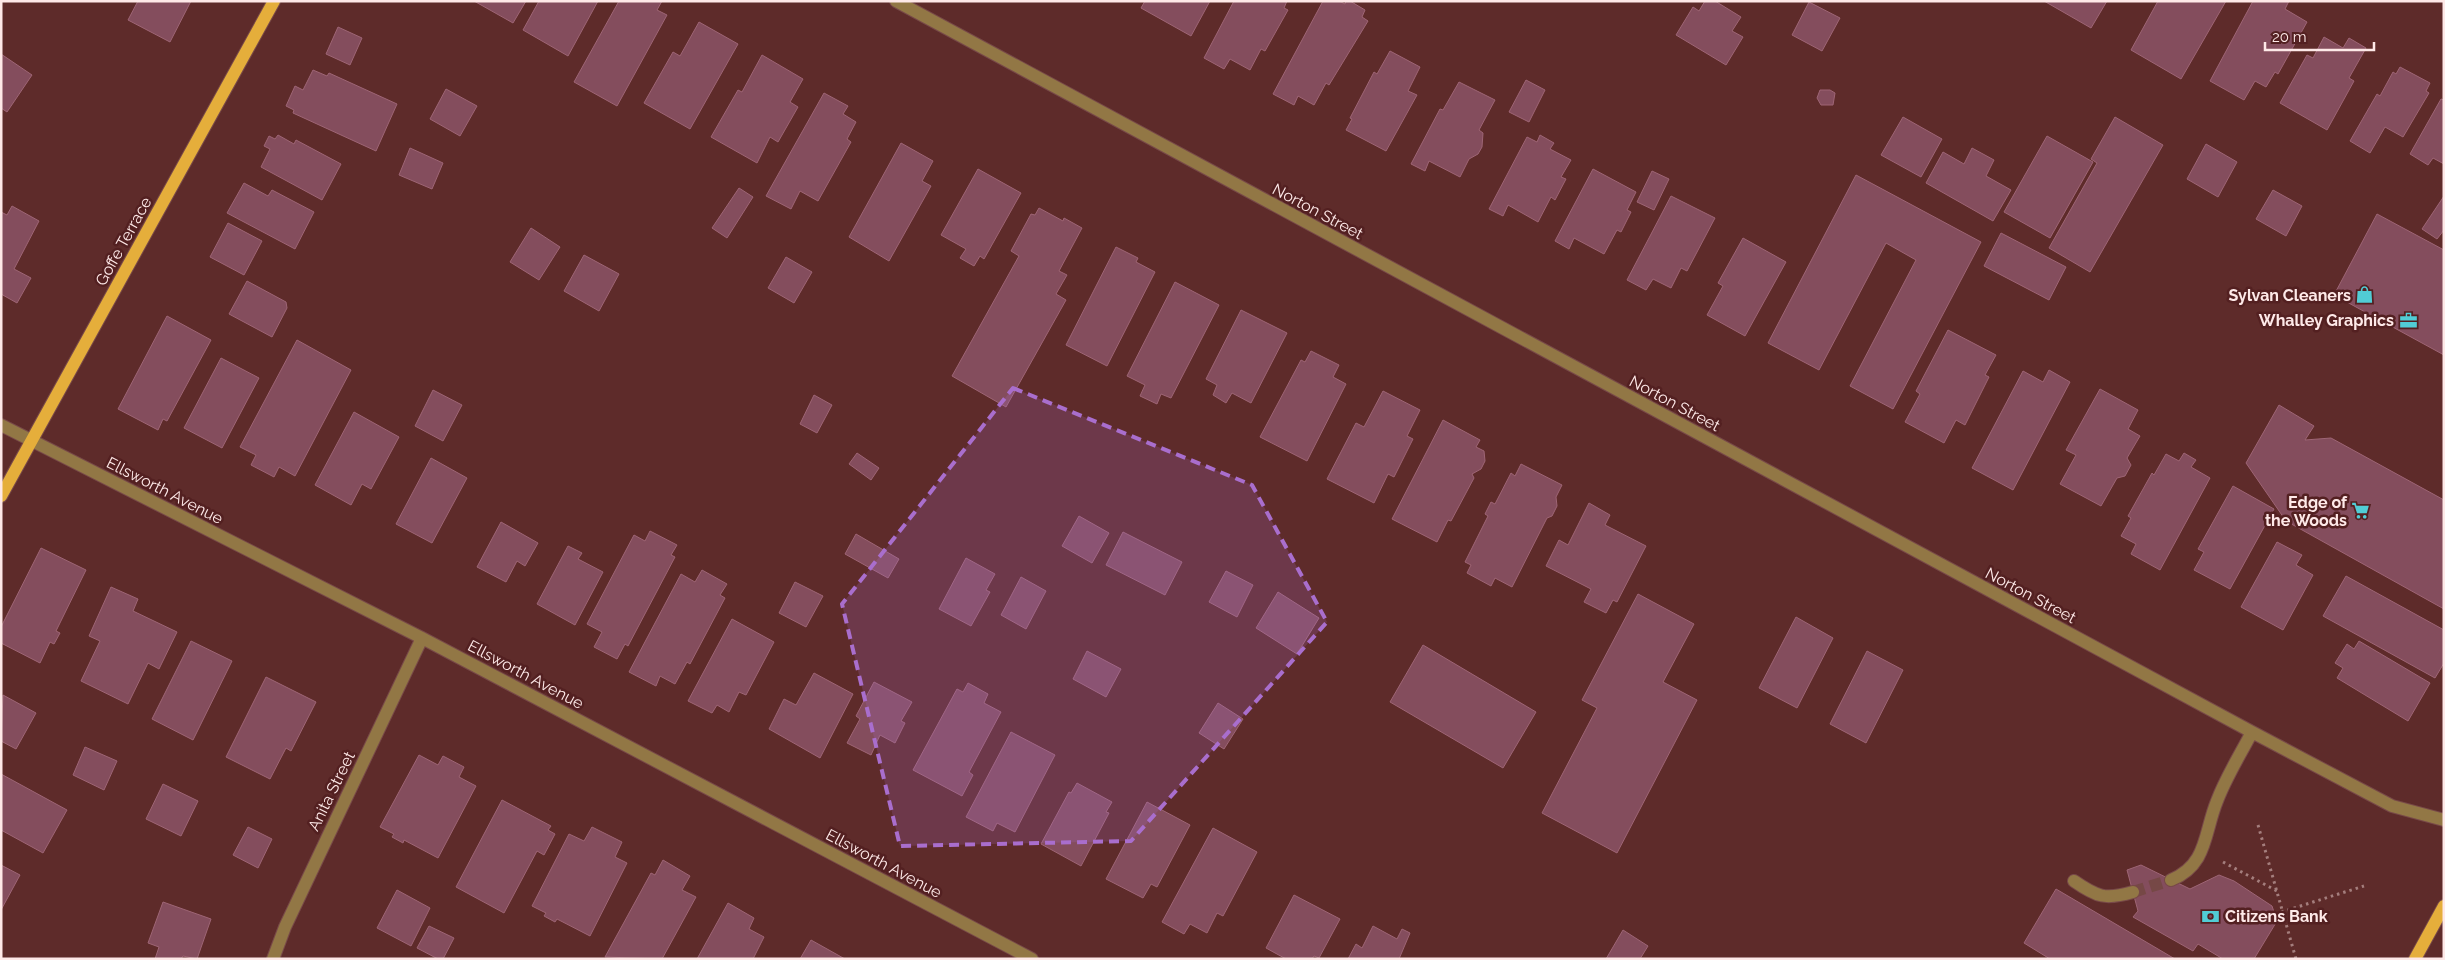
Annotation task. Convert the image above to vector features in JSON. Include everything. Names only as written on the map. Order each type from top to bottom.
[{"type":"main road","name":"Goffe Terrace","points":[[1,496],[274,1]]},
{"type":"main road","points":[[2415,959],[2444,906]]},
{"type":"street","name":"Norton Street","points":[[896,1],[2252,732],[2392,806],[2444,820]]},
{"type":"street","name":"Ellsworth Avenue","points":[[1,425],[422,638],[1032,959]]},
{"type":"street","name":"Anita Street","points":[[272,959],[284,927],[422,638]]},
{"type":"street","points":[[2171,880],[2184,875],[2203,852],[2216,801],[2252,732]]},
{"type":"street","points":[[2074,882],[2095,895],[2113,898],[2133,892]]},
{"type":"path","points":[[2258,825],[2296,959]]},
{"type":"path","points":[[2203,852],[2277,892]]},
{"type":"path","points":[[2275,914],[2364,886]]},
{"type":"highlighted area","points":[[1013,388],[1252,485],[1327,622],[1131,841],[900,846],[842,604]]},
{"type":"building","points":[[138,1],[191,1],[170,42],[128,20]]},
{"type":"building","points":[[474,1],[526,1],[513,23]]},
{"type":"building","points":[[539,1],[598,1],[568,56],[523,30]]},
{"type":"building","points":[[619,1],[662,1],[657,10],[667,15],[617,106],[574,82]]},
{"type":"building","points":[[1145,1],[1210,1],[1191,36],[1141,8]]},
{"type":"building","points":[[1234,1],[1287,1],[1284,8],[1288,10],[1265,51],[1261,49],[1250,70],[1230,59],[1224,69],[1204,58]]},
{"type":"building","points":[[1323,1],[1339,1],[1345,4],[1346,1],[1350,1],[1365,10],[1362,17],[1368,21],[1329,85],[1326,83],[1314,105],[1298,96],[1294,105],[1273,94]]},
{"type":"building","points":[[1705,1],[1715,1],[1741,17],[1732,31],[1743,37],[1726,65],[1676,35],[1693,7],[1699,11]]},
{"type":"building","points":[[2044,1],[2107,1],[2091,28]]},
{"type":"building","points":[[2158,1],[2226,1],[2181,79],[2131,50]]},
{"type":"building","points":[[2253,1],[2289,1],[2285,9],[2307,22],[2278,74],[2275,72],[2266,87],[2255,81],[2244,100],[2210,81]]},
{"type":"building","points":[[1809,2],[1840,18],[1822,51],[1792,35]]},
{"type":"building","points":[[699,22],[738,44],[690,129],[644,103],[673,52],[680,56]]},
{"type":"building","points":[[338,27],[362,38],[350,65],[326,54]]},
{"type":"building","points":[[2324,37],[2343,48],[2349,38],[2366,48],[2349,78],[2354,81],[2327,130],[2280,103],[2307,55],[2313,58]]},
{"type":"building","points":[[1390,51],[1420,67],[1408,91],[1417,95],[1386,151],[1346,130],[1352,119],[1350,118],[1374,72],[1377,74]]},
{"type":"building","points":[[1,54],[32,75],[7,112],[1,108]]},
{"type":"building","points":[[762,55],[803,79],[790,102],[798,107],[778,142],[770,137],[757,163],[711,137],[738,90],[742,92]]},
{"type":"building","points":[[2400,67],[2430,83],[2426,91],[2429,93],[2403,137],[2385,127],[2370,153],[2350,141],[2377,94],[2380,96],[2393,72],[2396,74]]},
{"type":"building","points":[[313,70],[327,76],[329,73],[397,104],[376,151],[293,113],[294,110],[286,106],[295,86],[303,90]]},
{"type":"building","points":[[1526,80],[1545,90],[1529,122],[1509,112]]},
{"type":"building","points":[[1459,82],[1495,100],[1479,130],[1483,133],[1482,147],[1478,154],[1469,159],[1460,177],[1429,161],[1425,171],[1411,164],[1440,109],[1443,110]]},
{"type":"building","points":[[446,89],[477,106],[460,136],[430,119]]},
{"type":"building","points":[[1820,90],[1830,90],[1835,93],[1833,105],[1821,105],[1817,98]]},
{"type":"building","points":[[824,93],[848,106],[843,114],[856,122],[847,139],[851,142],[818,201],[800,191],[791,209],[766,196]]},
{"type":"building","points":[[2441,99],[2444,100],[2444,164],[2433,158],[2428,165],[2410,154]]},
{"type":"building","points":[[1903,117],[1942,139],[1921,177],[1881,155]]},
{"type":"building","points":[[2115,117],[2163,145],[2090,272],[2049,248],[2097,163],[2091,159]]},
{"type":"building","points":[[278,135],[294,144],[296,140],[341,164],[322,200],[261,167],[270,149],[264,146],[269,136],[275,139]]},
{"type":"building","points":[[1540,135],[1554,143],[1550,149],[1571,160],[1561,177],[1566,179],[1555,200],[1551,197],[1538,222],[1508,205],[1503,216],[1489,209],[1527,137],[1537,142]]},
{"type":"building","points":[[2047,136],[2093,162],[2050,238],[2004,212]]},
{"type":"building","points":[[901,143],[933,161],[922,181],[931,186],[889,261],[849,237]]},
{"type":"building","points":[[2206,144],[2237,162],[2218,197],[2187,179]]},
{"type":"building","points":[[410,148],[443,163],[432,189],[399,175]]},
{"type":"building","points":[[1972,148],[1994,160],[1986,176],[2011,190],[1993,221],[1926,183],[1943,152],[1964,164]]},
{"type":"building","points":[[978,169],[1021,193],[984,259],[980,256],[974,266],[960,258],[966,249],[941,235]]},
{"type":"building","points":[[1593,169],[1636,192],[1627,210],[1631,212],[1621,232],[1617,230],[1604,254],[1574,238],[1569,249],[1555,241]]},
{"type":"building","points":[[1652,171],[1669,179],[1654,210],[1637,202]]},
{"type":"building","points":[[1856,175],[1981,242],[1893,409],[1850,386],[1916,260],[1886,243],[1819,370],[1768,343]]},
{"type":"building","points":[[244,183],[268,196],[272,190],[314,212],[295,249],[227,213]]},
{"type":"building","points":[[739,188],[753,197],[727,238],[712,228]]},
{"type":"building","points":[[2273,190],[2302,206],[2286,236],[2256,219]]},
{"type":"building","points":[[1671,196],[1715,218],[1687,271],[1681,268],[1671,288],[1653,279],[1646,290],[1627,280]]},
{"type":"building","points":[[2444,196],[2444,230],[2437,239],[2422,229]]},
{"type":"building","points":[[12,206],[39,221],[14,269],[31,278],[17,303],[1,294],[1,212],[7,215]]},
{"type":"building","points":[[1039,208],[1063,221],[1064,218],[1082,228],[1059,271],[1067,275],[1056,294],[1066,300],[1006,407],[952,376],[1019,256],[1011,251],[1031,214],[1035,215]]},
{"type":"building","points":[[2377,214],[2444,250],[2444,355],[2334,295]]},
{"type":"building","points":[[228,223],[262,241],[244,275],[210,257]]},
{"type":"building","points":[[531,228],[560,247],[539,280],[510,262]]},
{"type":"building","points":[[2001,233],[2066,267],[2049,300],[1984,266]]},
{"type":"building","points":[[1743,238],[1786,262],[1745,336],[1707,315],[1723,286],[1718,283]]},
{"type":"building","points":[[1116,247],[1138,258],[1136,262],[1155,272],[1107,366],[1066,345]]},
{"type":"building","points":[[584,255],[619,274],[599,311],[564,291]]},
{"type":"building","points":[[786,257],[812,272],[794,303],[768,288]]},
{"type":"building","points":[[247,281],[286,302],[287,308],[272,337],[229,314]]},
{"type":"building","points":[[1175,282],[1219,305],[1171,398],[1161,394],[1157,404],[1140,396],[1145,385],[1127,376]]},
{"type":"building","points":[[1241,310],[1287,333],[1251,403],[1232,393],[1226,403],[1213,395],[1217,385],[1206,379]]},
{"type":"building","points":[[167,316],[211,340],[167,421],[163,419],[158,430],[118,409]]},
{"type":"building","points":[[1948,330],[1996,355],[1985,375],[1989,377],[1965,425],[1956,420],[1944,443],[1905,422],[1920,394],[1916,391]]},
{"type":"building","points":[[297,340],[351,370],[295,476],[279,467],[274,477],[251,465],[256,455],[240,447]]},
{"type":"building","points":[[1311,351],[1339,365],[1333,377],[1346,384],[1307,461],[1260,437],[1301,360],[1305,362]]},
{"type":"building","points":[[221,358],[259,378],[222,448],[184,428]]},
{"type":"building","points":[[2049,370],[2070,382],[2013,490],[1972,468],[2023,371],[2043,382]]},
{"type":"building","points":[[2100,389],[2138,410],[2128,429],[2140,436],[2127,458],[2131,465],[2125,476],[2117,478],[2101,506],[2060,484],[2076,455],[2066,450]]},
{"type":"building","points":[[433,390],[462,405],[443,441],[415,426]]},
{"type":"building","points":[[1383,391],[1420,410],[1407,436],[1413,439],[1394,477],[1388,474],[1374,503],[1327,479],[1356,423],[1364,427]]},
{"type":"building","points":[[814,395],[832,405],[817,433],[800,424]]},
{"type":"building","name":"Edge of the Woods","points":[[2279,405],[2314,426],[2305,440],[2331,438],[2444,500],[2444,609],[2286,521],[2246,463]]},
{"type":"building","points":[[354,412],[399,437],[371,489],[362,484],[351,505],[315,485]]},
{"type":"building","points":[[1443,420],[1480,440],[1476,447],[1484,451],[1485,461],[1481,469],[1472,474],[1474,478],[1451,521],[1448,520],[1437,542],[1392,519]]},
{"type":"building","points":[[857,453],[879,468],[871,480],[849,464]]},
{"type":"building","points":[[2184,453],[2196,460],[2191,467],[2210,478],[2160,570],[2131,554],[2136,544],[2121,536],[2131,518],[2128,516],[2152,473],[2154,475],[2166,454],[2179,461]]},
{"type":"building","points":[[431,458],[467,478],[432,543],[396,524]]},
{"type":"building","points":[[1521,464],[1562,485],[1556,497],[1557,506],[1552,516],[1547,518],[1512,587],[1495,578],[1491,586],[1467,573],[1471,565],[1465,562],[1488,516],[1485,514],[1491,502],[1495,504],[1511,473],[1515,476]]},
{"type":"building","points":[[2233,486],[2274,509],[2230,589],[2194,570],[2204,552],[2198,549]]},
{"type":"building","points":[[1589,503],[1610,515],[1605,525],[1646,546],[1617,602],[1613,600],[1606,613],[1584,602],[1591,589],[1546,566],[1559,540],[1568,545]]},
{"type":"building","points":[[1079,516],[1109,533],[1092,563],[1062,546]]},
{"type":"building","points":[[501,522],[538,543],[525,566],[517,561],[506,582],[477,567]]},
{"type":"building","points":[[650,531],[677,545],[671,555],[675,557],[628,646],[625,644],[617,659],[594,647],[602,632],[587,624],[634,535],[645,541]]},
{"type":"building","points":[[1123,532],[1182,562],[1165,595],[1106,565]]},
{"type":"building","points":[[856,534],[899,559],[888,578],[845,554]]},
{"type":"building","points":[[2277,542],[2302,555],[2296,565],[2313,575],[2283,630],[2241,607]]},
{"type":"building","points":[[568,546],[582,553],[578,559],[603,572],[575,625],[537,604]]},
{"type":"building","points":[[41,548],[86,570],[56,631],[60,633],[54,644],[50,642],[40,663],[1,643],[1,627]]},
{"type":"building","points":[[966,558],[995,574],[986,590],[990,592],[971,626],[939,609]]},
{"type":"building","points":[[702,570],[727,584],[720,595],[725,598],[690,664],[687,662],[675,684],[660,676],[656,686],[629,672],[681,574],[695,582]]},
{"type":"building","points":[[1226,571],[1253,585],[1237,617],[1209,602]]},
{"type":"building","points":[[2346,576],[2444,630],[2444,663],[2435,678],[2323,616]]},
{"type":"building","points":[[1021,577],[1046,591],[1026,629],[1001,615]]},
{"type":"building","points":[[795,582],[823,596],[806,627],[779,613]]},
{"type":"building","points":[[111,587],[138,599],[133,611],[177,632],[159,669],[148,663],[128,704],[81,681],[100,641],[89,636]]},
{"type":"building","points":[[1278,592],[1319,618],[1297,654],[1256,628]]},
{"type":"building","points":[[1638,594],[1694,624],[1663,682],[1697,700],[1617,853],[1542,813],[1597,708],[1582,700]]},
{"type":"building","points":[[1796,617],[1833,638],[1797,708],[1759,688]]},
{"type":"building","points":[[732,619],[774,642],[746,695],[739,692],[729,712],[717,705],[712,713],[688,701]]},
{"type":"building","points":[[191,641],[232,661],[193,740],[152,719]]},
{"type":"building","points":[[2359,641],[2430,683],[2408,721],[2337,678],[2343,668],[2335,663],[2347,644],[2354,649]]},
{"type":"building","points":[[1423,645],[1536,712],[1503,768],[1390,702]]},
{"type":"building","points":[[1087,651],[1121,669],[1106,697],[1073,679]]},
{"type":"building","points":[[1867,651],[1903,670],[1866,743],[1830,724]]},
{"type":"building","points":[[814,673],[853,694],[820,758],[769,729],[784,699],[796,705]]},
{"type":"building","points":[[266,677],[316,702],[291,751],[286,748],[270,779],[226,757]]},
{"type":"building","points":[[874,682],[912,702],[901,721],[905,723],[895,743],[880,735],[871,755],[847,743],[860,719],[856,716]]},
{"type":"building","points":[[968,683],[988,694],[984,703],[1001,712],[969,772],[973,775],[962,796],[913,770],[957,689],[963,692]]},
{"type":"building","points":[[3,695],[36,713],[16,749],[1,741]]},
{"type":"building","points":[[1218,703],[1243,719],[1224,749],[1199,733]]},
{"type":"building","points":[[1011,732],[1055,755],[1015,832],[997,823],[993,831],[966,817]]},
{"type":"building","points":[[85,747],[117,761],[104,790],[73,775]]},
{"type":"building","points":[[419,755],[438,765],[443,756],[464,767],[459,777],[476,786],[438,858],[404,840],[403,843],[392,837],[394,834],[380,827]]},
{"type":"building","points":[[1,774],[67,810],[43,853],[1,830]]},
{"type":"building","points":[[1077,783],[1112,802],[1106,812],[1109,813],[1081,866],[1041,844],[1069,792],[1071,793]]},
{"type":"building","points":[[163,784],[198,801],[181,836],[146,819]]},
{"type":"building","points":[[502,800],[551,826],[548,830],[555,834],[544,855],[537,851],[504,913],[456,887]]},
{"type":"building","points":[[1147,802],[1190,825],[1157,887],[1151,884],[1143,898],[1106,879]]},
{"type":"building","points":[[248,827],[272,839],[258,868],[233,855]]},
{"type":"building","points":[[592,827],[622,842],[615,857],[627,863],[590,936],[557,919],[555,922],[544,916],[546,913],[532,906],[569,834],[584,841]]},
{"type":"building","points":[[1213,828],[1257,852],[1223,916],[1217,913],[1207,933],[1190,924],[1184,934],[1162,922]]},
{"type":"building","points":[[663,860],[690,876],[682,890],[696,897],[662,959],[605,957],[651,873],[655,875]]},
{"type":"building","points":[[1,865],[20,875],[1,910]]},
{"type":"building","points":[[2141,865],[2190,889],[2219,875],[2234,881],[2272,906],[2277,921],[2254,959],[2223,959],[2198,944],[2193,951],[2133,917],[2138,911],[2127,870]]},
{"type":"building","points":[[2056,889],[2175,959],[2050,959],[2024,943]]},
{"type":"building","points":[[397,890],[430,908],[411,946],[377,928]]},
{"type":"building","points":[[1294,895],[1340,919],[1319,958],[1314,956],[1312,959],[1286,959],[1266,948]]},
{"type":"building","points":[[163,902],[211,919],[197,959],[183,956],[181,959],[155,959],[159,947],[148,943]]},
{"type":"building","points":[[728,903],[754,918],[749,929],[764,937],[753,959],[697,959]]},
{"type":"building","points":[[429,926],[454,938],[443,959],[438,959],[417,948]]},
{"type":"building","points":[[1373,926],[1397,939],[1402,929],[1410,933],[1399,959],[1348,959],[1356,944],[1362,948]]},
{"type":"building","points":[[1623,930],[1648,946],[1640,959],[1606,959]]},
{"type":"building","points":[[811,940],[845,959],[800,959]]},
{"type":"tunnel","points":[[2133,892],[2171,880]]},
{"type":"place","name":"Sylvan Cleaners","points":[[2365,295]]},
{"type":"place","name":"Whalley Graphics","points":[[2408,320]]},
{"type":"place","name":"Edge of the Woods","points":[[2361,511]]},
{"type":"place","name":"Citizens Bank","points":[[2211,916]]}]
